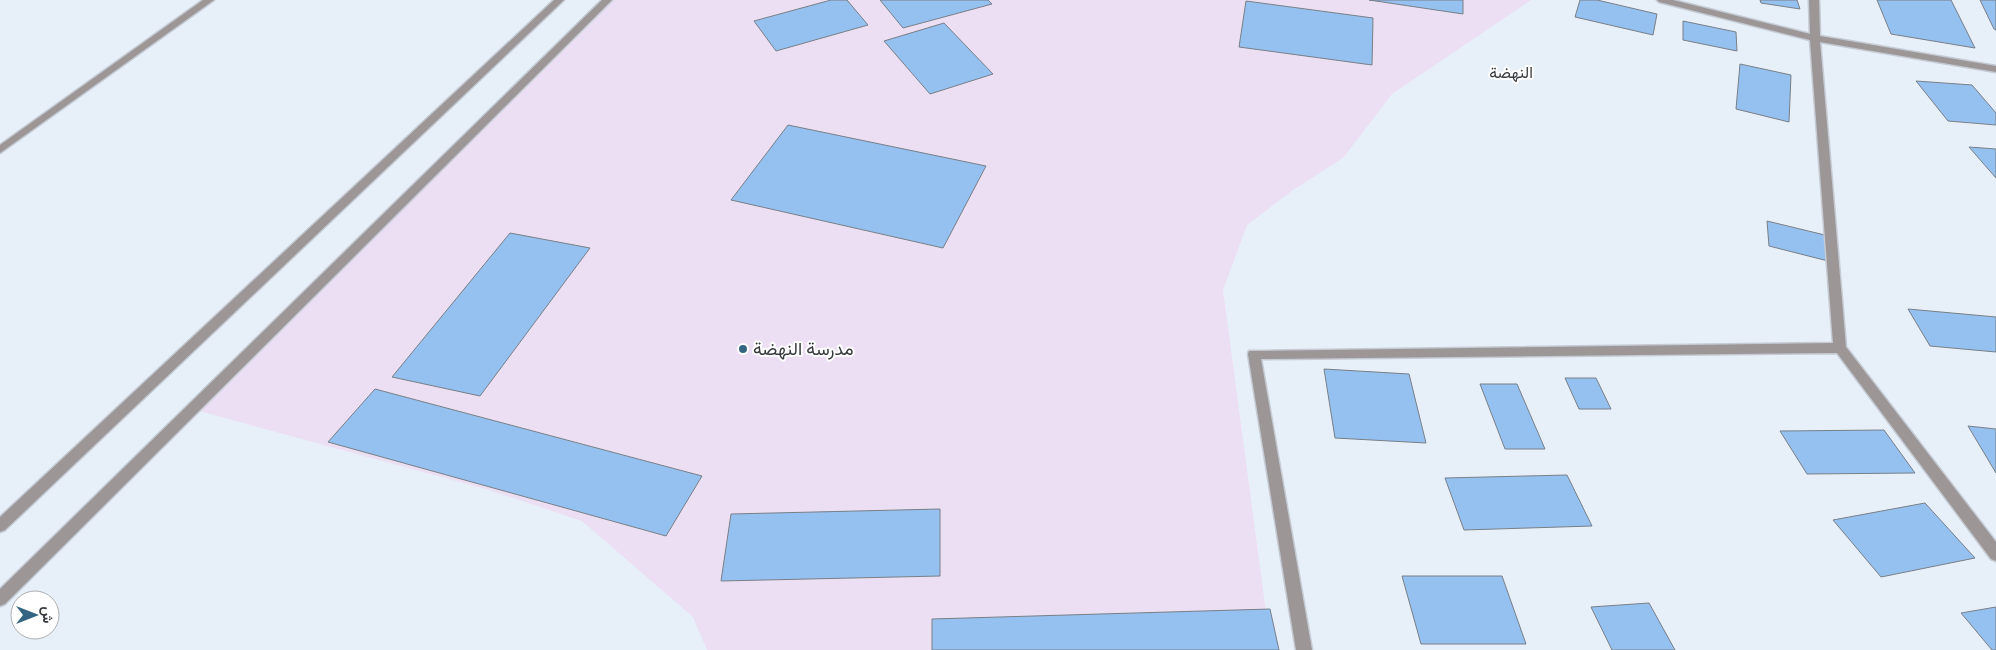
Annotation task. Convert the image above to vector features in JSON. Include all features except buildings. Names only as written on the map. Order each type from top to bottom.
[{"type":"street","points":[[0,150],[208,0]]},
{"type":"street","points":[[0,526],[559,0]]},
{"type":"street","points":[[0,599],[607,0]]},
{"type":"street","points":[[1662,0],[1814,38],[1996,69]]},
{"type":"street","points":[[1814,0],[1814,38],[1840,348],[1996,554]]},
{"type":"street","points":[[1304,650],[1254,354],[1840,348]]},
{"type":"shaded area","name":"مدرسة النهضة","points":[[613,0],[1531,0],[1392,94],[1343,158],[1293,190],[1247,225],[1223,290],[1271,650],[707,650],[693,617],[582,521],[489,490],[192,409]]},
{"type":"place","name":"مدرسة النهضة","points":[[743,349]]},
{"type":"district","name":"النهضة","points":[[1511,72]]}]
